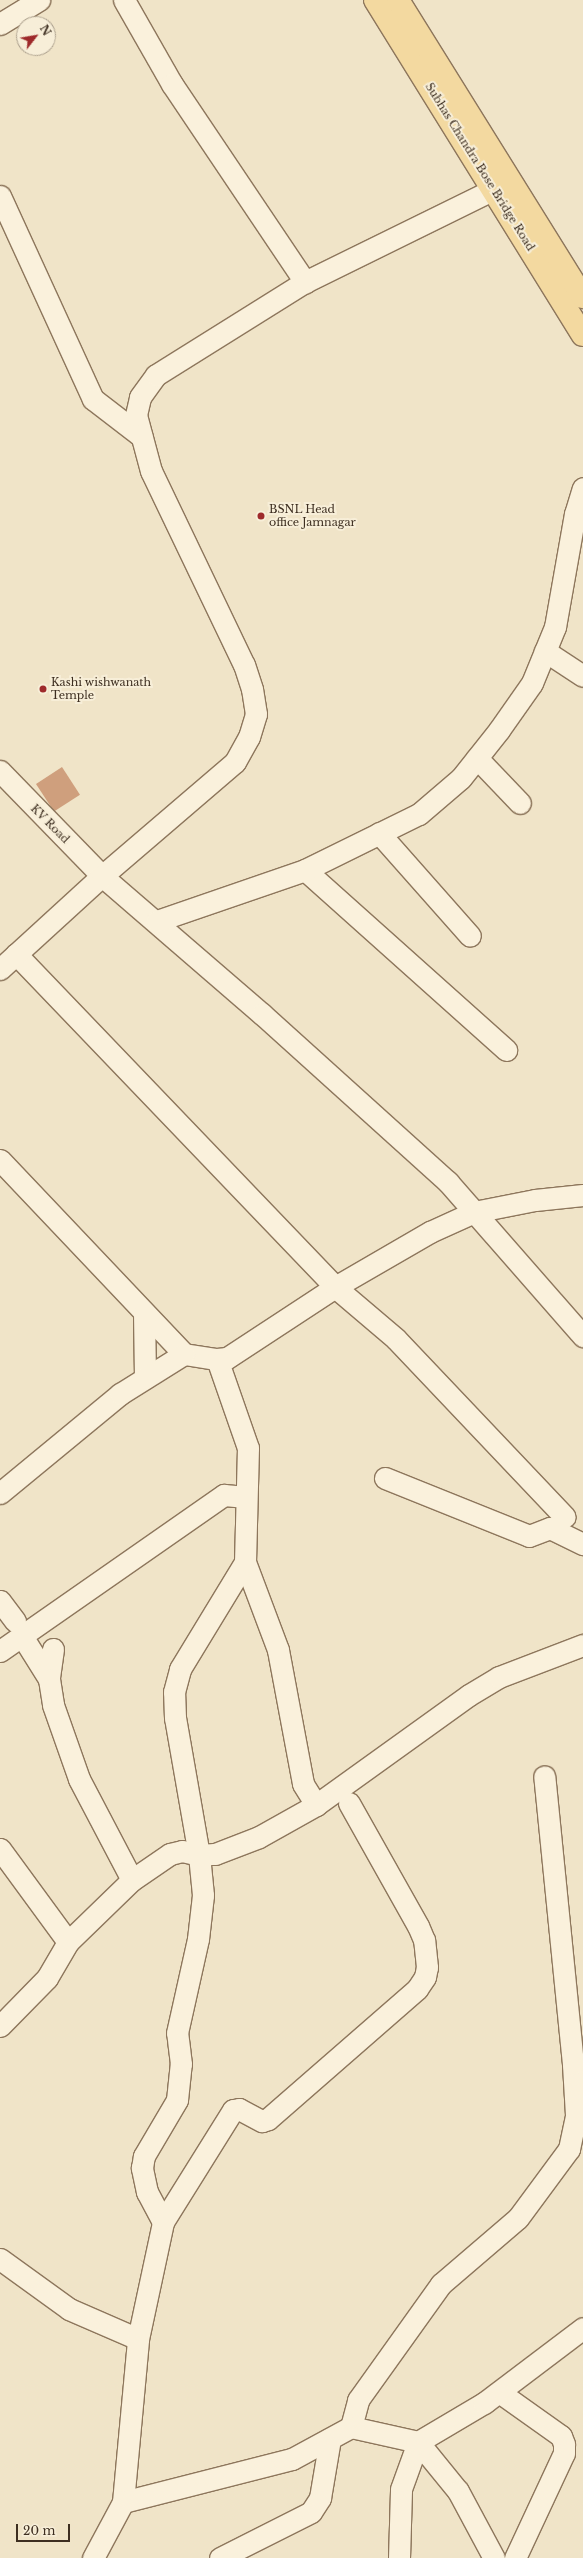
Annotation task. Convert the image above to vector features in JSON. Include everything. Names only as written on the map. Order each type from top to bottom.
[{"type":"main road","name":"Subhas Chandra Bose Bridge Road","points":[[375,0],[494,189],[583,335]]},
{"type":"main road","name":"Subhas Chandra Bose Bridge Road","points":[[398,0],[583,297]]},
{"type":"street","points":[[0,24],[39,0]]},
{"type":"street","points":[[124,0],[172,84],[305,282]]},
{"type":"street","points":[[0,969],[102,876],[235,762],[250,737],[256,714],[252,689],[244,665],[151,471],[136,415],[140,397],[156,375],[305,282],[494,189]]},
{"type":"street","points":[[0,196],[93,399],[141,436]]},
{"type":"street","points":[[157,921],[305,870],[424,809],[460,778],[477,758],[532,683],[555,626],[575,514],[583,488]]},
{"type":"street","points":[[545,651],[583,676]]},
{"type":"street","points":[[477,758],[520,803]]},
{"type":"street","name":"KV Road","points":[[0,771],[102,876],[157,921],[436,1171],[583,1336]]},
{"type":"street","points":[[379,833],[470,936]]},
{"type":"street","points":[[305,870],[506,1050]]},
{"type":"street","points":[[16,954],[334,1287],[396,1339],[565,1517]]},
{"type":"street","points":[[0,1160],[184,1354],[217,1359],[227,1358],[334,1287],[430,1232],[474,1212],[535,1200],[583,1195]]},
{"type":"street","points":[[144,1313],[145,1378]]},
{"type":"street","points":[[0,1494],[120,1394],[184,1354]]},
{"type":"street","points":[[217,1359],[248,1448],[245,1562],[278,1650],[303,1784],[316,1805]]},
{"type":"street","points":[[385,1478],[529,1536],[550,1528],[583,1544]]},
{"type":"street","points":[[0,1651],[19,1629],[224,1495],[246,1497]]},
{"type":"street","points":[[163,2222],[147,2192],[142,2168],[144,2156],[177,2100],[180,2064],[177,2033],[202,1917],[199,1855],[175,1718],[174,1692],[180,1669],[245,1562]]},
{"type":"street","points":[[0,1601],[49,1679]]},
{"type":"street","points":[[0,2026],[47,1978],[68,1942],[132,1880],[176,1852],[199,1855],[228,1850],[259,1837],[316,1805],[469,1695],[499,1677],[583,1645]]},
{"type":"street","points":[[53,1648],[49,1679],[53,1705],[79,1779],[132,1880]]},
{"type":"street","points":[[351,2427],[358,2400],[441,2284],[518,2218],[569,2149],[576,2115],[573,2064],[544,1776]]},
{"type":"street","points":[[93,2558],[123,2502],[138,2339],[163,2222],[233,2110],[239,2109],[262,2121],[268,2120],[417,1989],[425,1977],[428,1967],[424,1940],[415,1919],[350,1803]]},
{"type":"street","points":[[0,1849],[68,1942]]},
{"type":"street","points":[[0,2259],[68,2309],[138,2339]]},
{"type":"street","points":[[399,2558],[401,2489],[418,2442],[499,2392],[583,2328]]},
{"type":"street","points":[[499,2392],[561,2436],[564,2448],[515,2558]]},
{"type":"street","points":[[123,2502],[292,2460],[351,2427],[418,2442],[458,2491],[494,2558]]},
{"type":"street","points":[[220,2558],[311,2512],[320,2498],[330,2439]]},
{"type":"building","points":[[62,767],[80,795],[54,812],[36,784]]},
{"type":"place","name":"BSNL Head office Jamnagar","points":[[261,516]]},
{"type":"place","name":"Kashi wishwanath Temple","points":[[43,689]]}]
